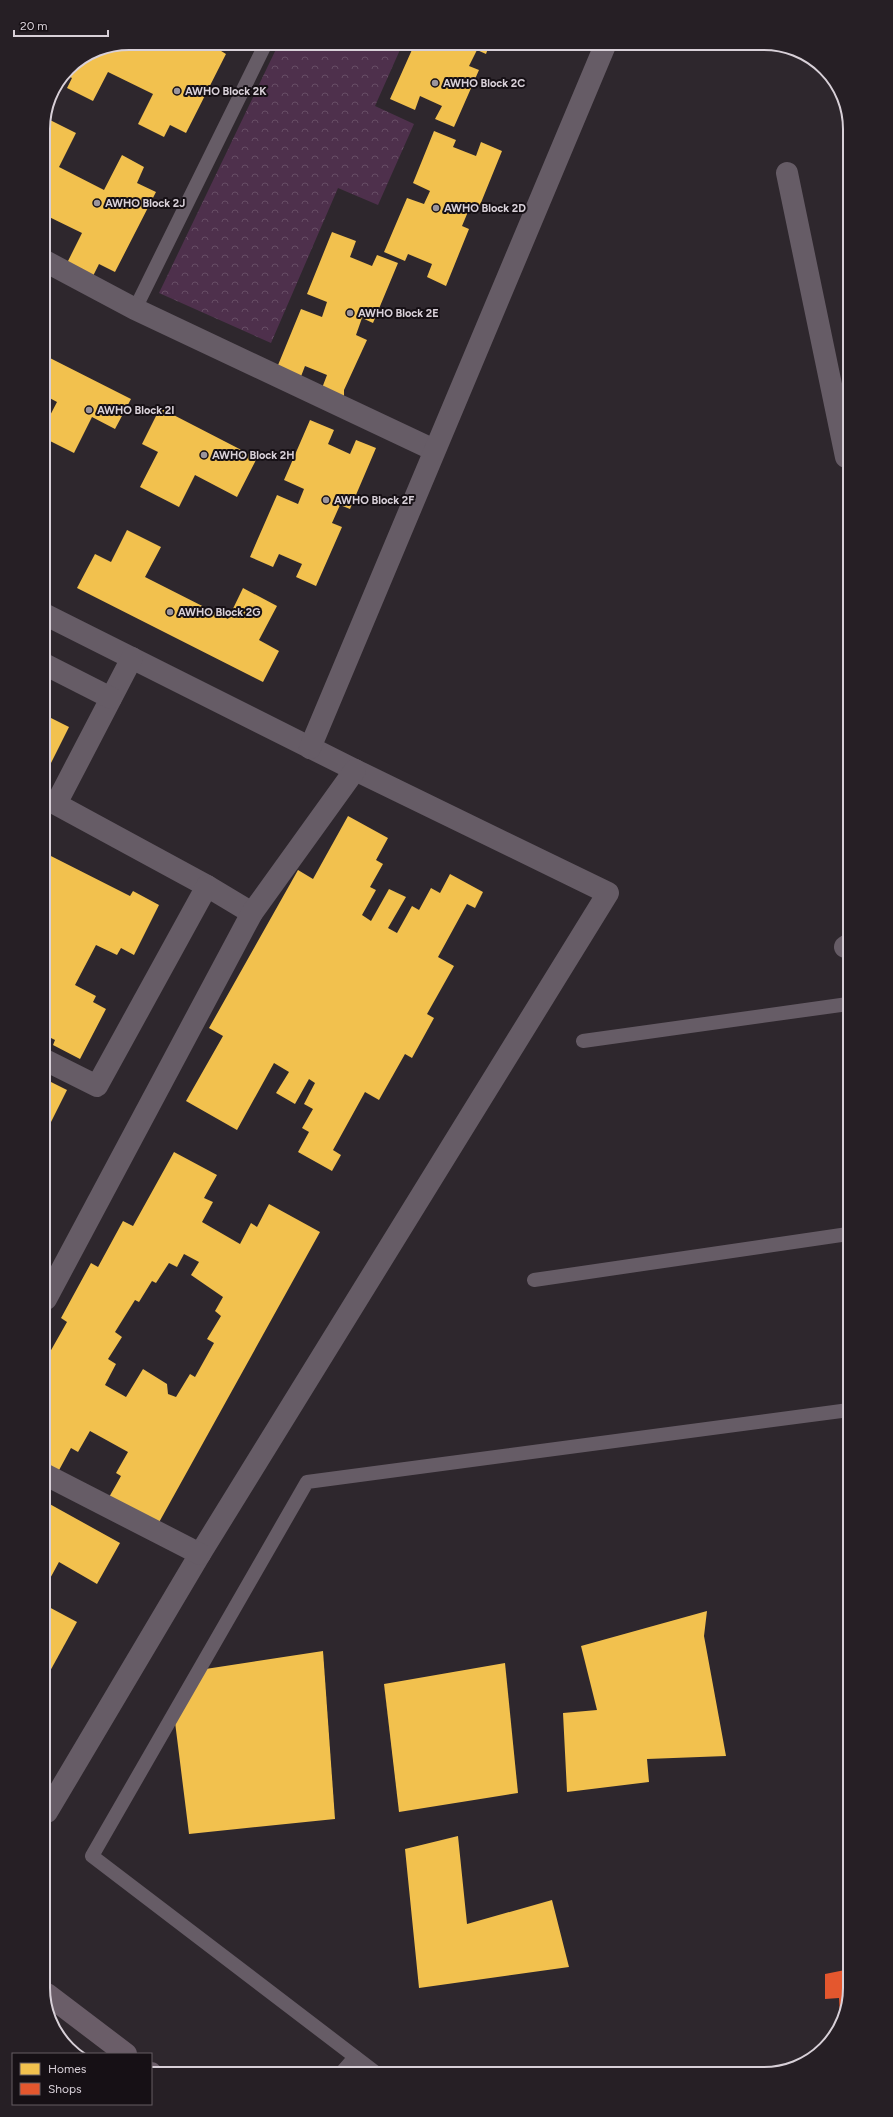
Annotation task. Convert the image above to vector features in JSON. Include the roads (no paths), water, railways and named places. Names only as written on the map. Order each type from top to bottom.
[{"type":"street","points":[[310,748],[603,50]]},
{"type":"street","points":[[788,173],[843,442]]},
{"type":"street","points":[[50,263],[135,309],[434,450]]},
{"type":"street","points":[[50,617],[310,748],[608,893],[200,1554],[50,1807]]},
{"type":"street","points":[[132,658],[56,804],[207,886],[252,913]]},
{"type":"street","points":[[50,667],[112,698]]},
{"type":"street","points":[[50,1292],[252,913],[355,770]]},
{"type":"street","points":[[50,1062],[97,1086],[207,886]]},
{"type":"street","points":[[50,1477],[200,1554]]},
{"type":"street","points":[[51,1996],[125,2053]]},
{"type":"lane","points":[[135,309],[263,50]]},
{"type":"lane","points":[[582,1042],[843,1005]]},
{"type":"lane","points":[[534,1280],[843,1235]]},
{"type":"lane","points":[[368,2067],[92,1856],[307,1482],[843,1411]]},
{"type":"lane","points":[[346,2067],[355,2057]]},
{"type":"place","name":"AWHO Block 2C","points":[[435,83]]},
{"type":"place","name":"AWHO Block 2K","points":[[177,91]]},
{"type":"place","name":"AWHO Block 2J","points":[[97,203]]},
{"type":"place","name":"AWHO Block 2D","points":[[436,208]]},
{"type":"place","name":"AWHO Block 2E","points":[[350,313]]},
{"type":"place","name":"AWHO Block 2I","points":[[89,410]]},
{"type":"place","name":"AWHO Block 2H","points":[[204,455]]},
{"type":"place","name":"AWHO Block 2F","points":[[326,500]]},
{"type":"place","name":"AWHO Block 2G","points":[[170,612]]}]
